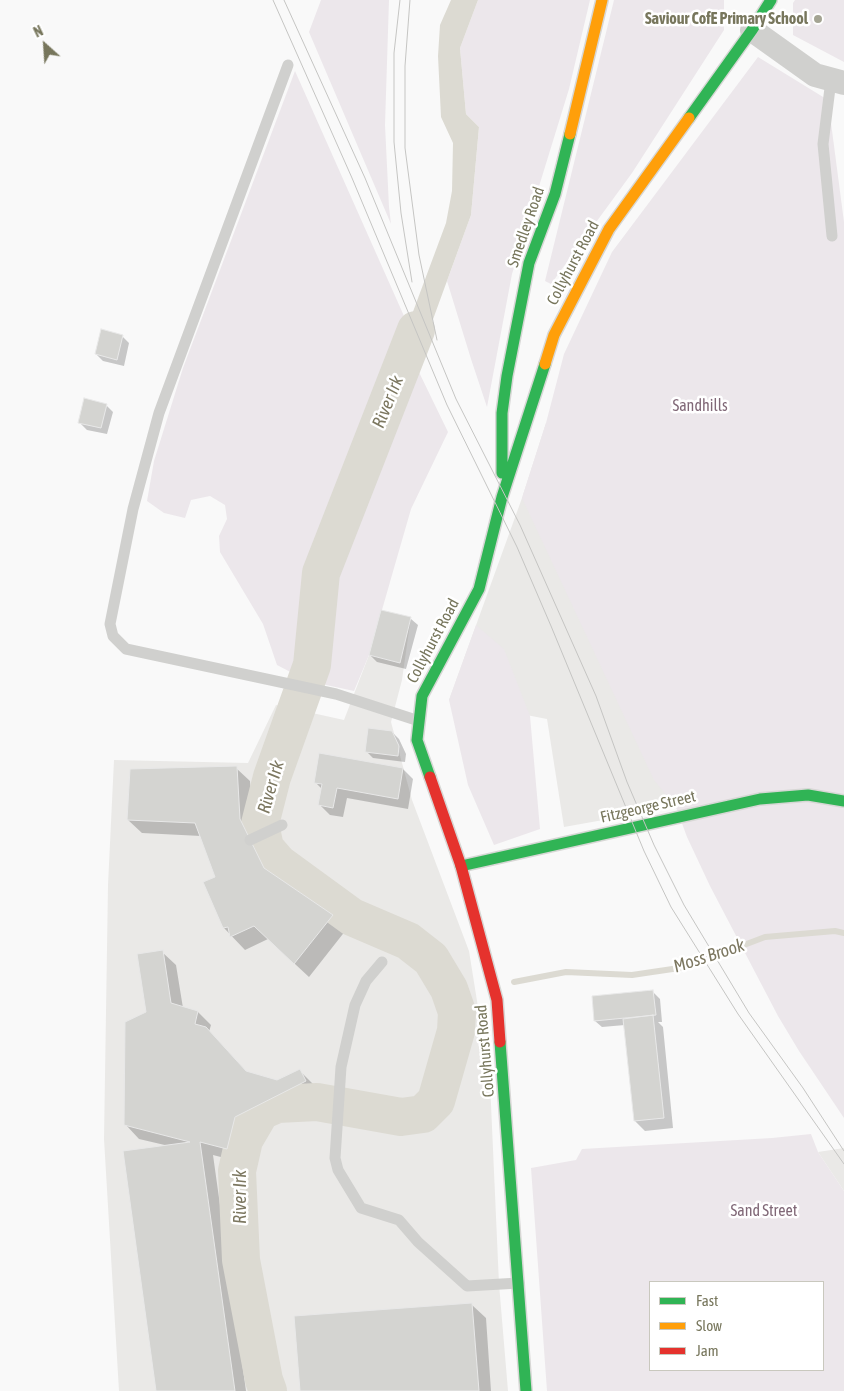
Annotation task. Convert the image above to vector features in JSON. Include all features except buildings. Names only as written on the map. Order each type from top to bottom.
[{"type":"street","name":"Smedley Road","points":[[502,497],[502,413],[529,263],[555,194],[602,0]]},
{"type":"street","name":"Collyhurst Road","points":[[526,1391],[497,1000],[461,866],[417,740],[422,696],[480,589],[502,497],[554,335],[604,237],[752,30],[771,0]]},
{"type":"street","points":[[752,30],[815,75],[838,81]]},
{"type":"street","name":"Fitzgeorge Street","points":[[461,866],[760,799],[808,795],[844,801]]},
{"type":"lane","points":[[288,65],[159,413],[133,509],[110,624],[113,636],[126,649],[336,694],[419,721]]},
{"type":"lane","points":[[832,236],[823,144],[838,81]]},
{"type":"lane","points":[[250,840],[282,826]]},
{"type":"lane","points":[[382,962],[366,982],[355,1005],[341,1067],[335,1158],[338,1170],[361,1208],[399,1220],[418,1242],[467,1286],[519,1283]]},
{"type":"shaded area","points":[[451,0],[478,0],[460,48],[466,114],[479,127],[471,215],[416,366],[403,389],[392,368],[446,223],[452,191],[453,143],[441,117],[438,56],[440,25]]},
{"type":"shaded area","points":[[546,423],[676,807],[564,827],[547,719],[449,700],[522,498]]},
{"type":"shaded area","points":[[381,610],[411,617],[402,680],[391,722],[412,800],[469,951],[490,1082],[499,1284],[508,1391],[119,1391],[104,1139],[108,885],[114,760],[248,763],[276,705],[344,720],[369,655]]},
{"type":"shaded area","points":[[844,1148],[844,1191],[818,1152]]},
{"type":"green space","points":[[321,0],[389,0],[385,125],[391,224],[309,32]]},
{"type":"green space","points":[[478,0],[590,0],[569,89],[512,274],[487,407],[447,281],[471,215],[479,127],[466,114],[460,48]]},
{"type":"green space","points":[[614,0],[724,0],[724,30],[632,173],[551,284],[545,281]]},
{"type":"green space","name":"Saviour CofE Primary School","points":[[795,0],[844,0],[844,62],[793,35],[793,3]]},
{"type":"green space","name":"Sandhills","points":[[758,57],[828,100],[844,222],[844,1118],[778,1016],[710,886],[687,837],[676,807],[654,780],[522,498],[546,423],[564,354],[612,252]]},
{"type":"green space","points":[[295,71],[408,325],[337,501],[314,569],[304,662],[300,677],[277,665],[263,624],[220,552],[219,536],[227,519],[225,505],[210,496],[191,500],[185,518],[164,513],[147,501],[154,461],[183,368]]},
{"type":"green space","points":[[416,366],[448,432],[411,509],[369,655],[354,691],[317,683],[332,576],[383,436],[403,389]]},
{"type":"green space","points":[[476,625],[504,649],[530,716],[540,829],[494,845],[468,785],[449,700]]},
{"type":"green space","name":"Sand Street","points":[[811,1134],[818,1152],[844,1191],[844,1391],[547,1391],[531,1168],[576,1160],[582,1149]]},
{"type":"waterway","name":"River Irk","points":[[268,1391],[264,1380],[241,1260],[237,1171],[244,1140],[261,1111],[277,1104],[317,1102],[401,1117],[423,1114],[436,1101],[456,1031],[457,1012],[449,989],[431,959],[408,941],[352,917],[278,863],[265,848],[260,824],[272,777],[312,665],[321,573],[416,330]]},
{"type":"waterway","name":"Moss Brook","points":[[514,982],[566,972],[632,975],[686,967],[765,937],[835,931],[844,933]]},
{"type":"tram line","points":[[273,0],[352,178],[447,405],[517,547],[644,851],[671,907],[738,1014],[844,1164]]},
{"type":"tram line","points":[[284,0],[365,178],[456,399],[520,525],[596,696],[627,782],[654,845],[684,905],[749,1013],[803,1088],[844,1151]]},
{"type":"tram line","points":[[400,0],[394,53],[394,142],[401,213],[412,282]]},
{"type":"tram line","points":[[410,0],[405,66],[405,148],[419,255],[437,340]]},
{"type":"traffic: fast","points":[[689,118],[752,30],[771,0]]},
{"type":"traffic: fast","points":[[502,473],[502,413],[507,376],[529,263],[555,194],[570,134]]},
{"type":"traffic: fast","points":[[430,777],[417,740],[422,696],[479,589],[502,497],[545,364]]},
{"type":"traffic: fast","points":[[461,866],[760,799],[808,795],[844,801]]},
{"type":"traffic: fast","points":[[500,1042],[526,1391]]},
{"type":"traffic: slow","points":[[570,134],[602,0]]},
{"type":"traffic: slow","points":[[545,364],[554,335],[609,229],[689,118]]},
{"type":"traffic: jam","points":[[430,777],[461,866],[497,1000],[500,1042]]},
{"type":"place","name":"Saviour CofE Primary School","points":[[818,19]]}]
